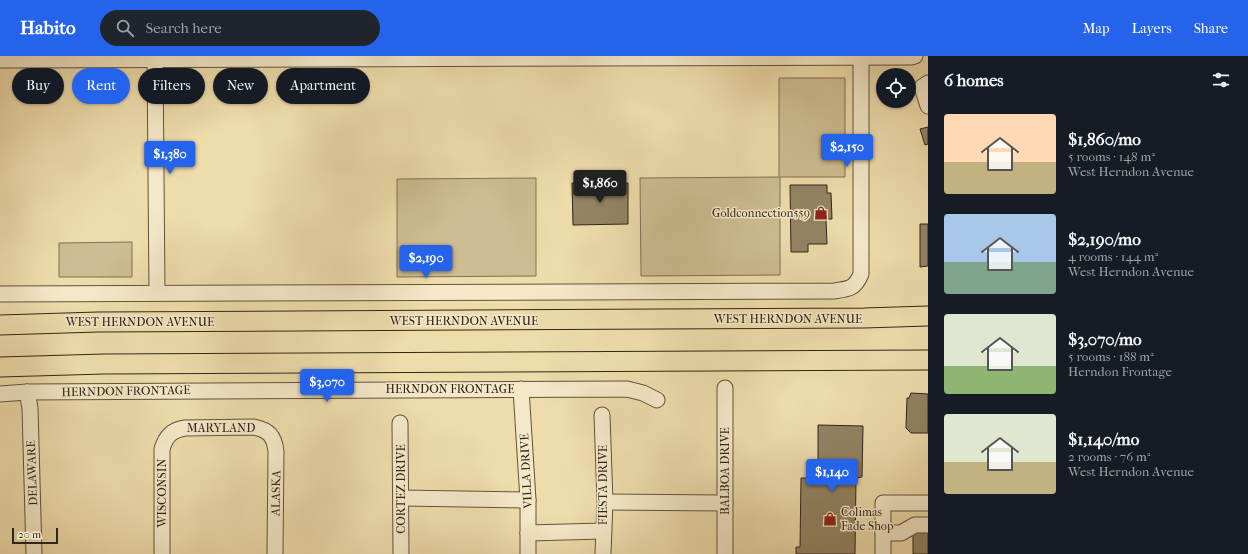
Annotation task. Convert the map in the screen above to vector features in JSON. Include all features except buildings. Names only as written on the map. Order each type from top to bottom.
[{"type":"main road","name":"WEST HERNDON AVENUE","points":[[0,325],[98,322],[864,318],[928,316]]},
{"type":"main road","points":[[0,367],[104,364],[928,360]]},
{"type":"street","points":[[0,60],[155,58],[915,56]]},
{"type":"street","points":[[0,294],[834,291],[849,289],[857,284],[861,274],[861,57]]},
{"type":"street","points":[[155,58],[157,293]]},
{"type":"street","points":[[928,83],[922,87],[928,106]]},
{"type":"street","name":"BALBOA DRIVE","points":[[725,388],[725,554]]},
{"type":"street","name":"VILLA DRIVE","points":[[522,389],[528,500],[528,554]]},
{"type":"street","name":"HERNDON FRONTAGE","points":[[0,394],[27,392],[627,389],[643,393],[657,400]]},
{"type":"street","name":"DELAWARE","points":[[27,392],[30,408],[34,554]]},
{"type":"street","name":"FIESTA DRIVE","points":[[602,415],[605,502],[603,554]]},
{"type":"street","name":"CORTEZ DRIVE","points":[[400,423],[402,498],[401,554]]},
{"type":"street","name":"MARYLAND","points":[[170,433],[177,429],[185,428],[254,427],[263,429],[270,434]]},
{"type":"street","name":"WISCONSIN","points":[[162,554],[162,450],[170,433]]},
{"type":"street","name":"ALASKA","points":[[270,434],[275,442],[276,451],[275,554]]},
{"type":"street","points":[[402,498],[528,500]]},
{"type":"street","points":[[605,502],[725,503]]},
{"type":"street","points":[[883,554],[883,503],[928,503]]},
{"type":"street","points":[[883,533],[900,533],[915,525],[928,525]]},
{"type":"street","points":[[528,533],[603,531]]},
{"type":"shaded area","points":[[779,78],[845,78],[845,177],[780,177],[780,275],[641,276],[640,178],[779,177]]},
{"type":"shaded area","points":[[536,178],[536,276],[397,277],[397,179]]},
{"type":"shaded area","points":[[132,242],[132,277],[59,277],[59,243]]},
{"type":"place","name":"Goldconnection559","points":[[821,213]]},
{"type":"place","name":"Colimas Fade Shop","points":[[830,519]]}]
